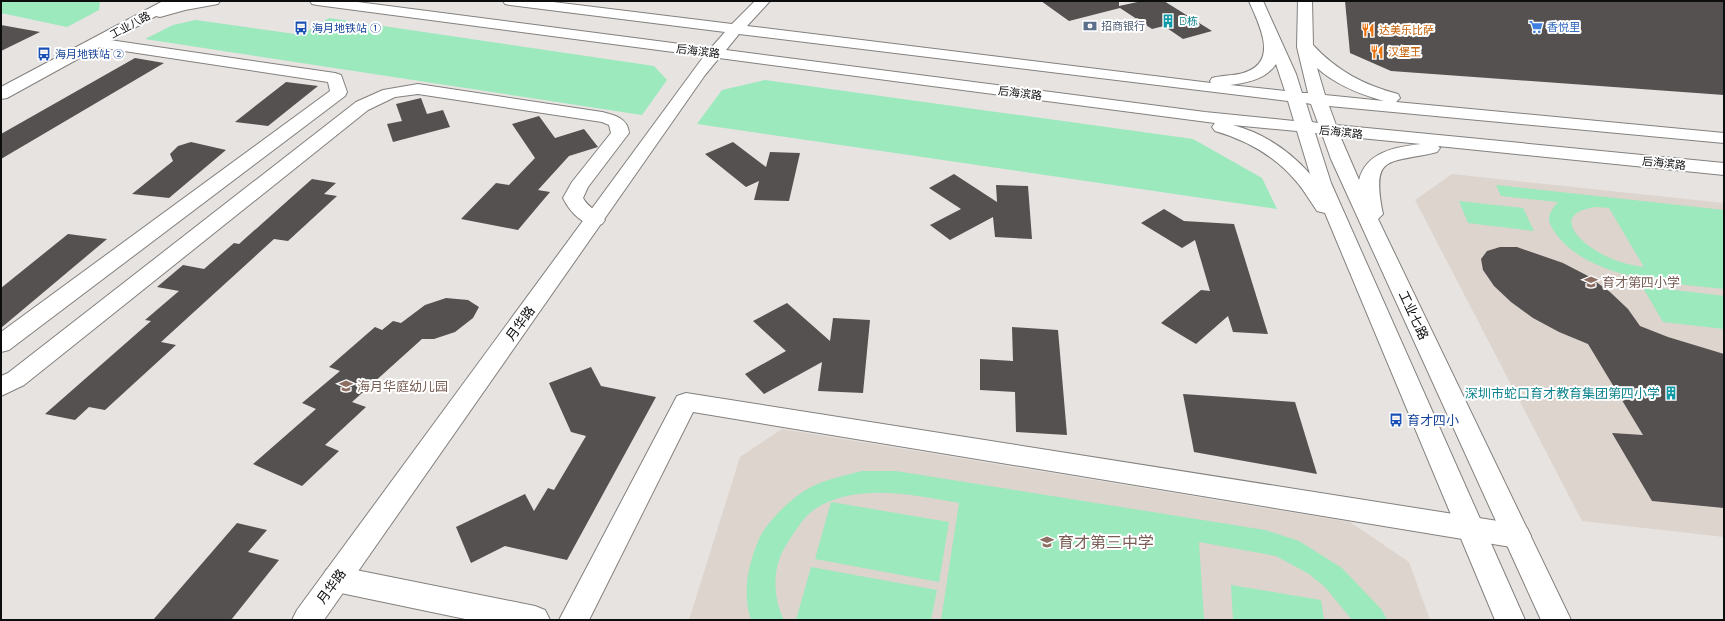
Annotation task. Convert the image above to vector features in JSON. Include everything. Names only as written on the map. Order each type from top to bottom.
[{"type":"street","name":"工业八路","points":[[1,82],[130,15],[153,1]]},
{"type":"street","name":"工业八路","points":[[1,94],[96,43],[130,15],[174,1]]},
{"type":"street","points":[[130,15],[168,10],[213,1]]},
{"type":"street","name":"后海滨路","points":[[317,1],[1154,110],[1304,128],[1724,169]]},
{"type":"street","points":[[510,1],[1319,100],[1724,138]]},
{"type":"street","name":"月华路","points":[[306,620],[595,220],[699,72],[736,28],[763,1]]},
{"type":"street","points":[[1256,1],[1288,74],[1322,183],[1510,620]]},
{"type":"street","name":"工业七路","points":[[1304,1],[1305,46],[1309,68],[1340,159],[1518,536],[1556,620]]},
{"type":"street","points":[[1151,80],[1201,82],[1228,80],[1249,76],[1264,69],[1271,58],[1272,47],[1269,28]]},
{"type":"street","points":[[1,344],[339,92],[335,78],[96,43]]},
{"type":"street","points":[[1305,46],[1316,60],[1328,71],[1362,89],[1410,102],[1493,117]]},
{"type":"street","points":[[1,387],[16,379],[362,106],[372,100],[393,92],[418,89],[602,117],[617,123],[620,128],[620,133],[579,186],[573,198],[577,206],[595,220]]},
{"type":"street","points":[[1154,110],[1229,128],[1270,148],[1298,172],[1345,236]]},
{"type":"street","points":[[1568,124],[1555,132],[1557,138],[1564,145],[1586,155]]},
{"type":"street","points":[[1378,240],[1369,193],[1369,179],[1374,166],[1385,158],[1420,150],[1439,147],[1490,146]]},
{"type":"street","points":[[574,620],[686,402],[1518,536]]},
{"type":"street","points":[[336,579],[535,620]]},
{"type":"shaded area","name":"育才第四小学","points":[[1452,174],[1724,203],[1724,537],[1582,521],[1415,200]]},
{"type":"shaded area","name":"育才第三中学","points":[[782,429],[1350,522],[1409,562],[1430,620],[689,620],[740,457]]},
{"type":"green space","points":[[1,1],[100,1],[99,10],[67,27],[1,13]]},
{"type":"green space","points":[[329,18],[654,66],[667,80],[642,115],[145,39],[173,25],[196,20],[302,35]]},
{"type":"green space","points":[[765,80],[1193,139],[1262,178],[1277,209],[697,124],[722,90]]},
{"type":"green space","points":[[1496,185],[1724,210],[1724,289],[1657,281],[1610,270],[1589,261],[1571,249],[1556,234],[1549,221],[1549,218],[1558,202],[1501,196]],"holes":[[[1596,207],[1609,208],[1644,267],[1621,262],[1605,256],[1591,248],[1583,241],[1572,227],[1572,221],[1575,215],[1583,210]]]},
{"type":"green space","points":[[1459,201],[1523,208],[1534,231],[1468,223]]},
{"type":"green space","points":[[1642,286],[1724,296],[1724,329],[1663,322]]},
{"type":"green space","points":[[862,471],[896,471],[1265,530],[1299,541],[1342,568],[1382,610],[1387,620],[1352,620],[1325,587],[1309,574],[1276,556],[1199,542],[1204,620],[941,620],[959,503],[906,494],[869,493],[852,495],[835,500],[818,507],[808,515],[799,525],[785,547],[778,564],[776,574],[776,593],[780,611],[784,620],[751,620],[747,599],[748,578],[752,557],[763,531],[779,512],[804,491],[832,479]]},
{"type":"green space","points":[[831,502],[949,522],[939,582],[815,559]]},
{"type":"green space","points":[[811,567],[937,590],[931,620],[796,620]]},
{"type":"green space","points":[[1231,585],[1321,600],[1324,620],[1233,620]]},
{"type":"building","points":[[1041,1],[1119,1],[1119,6],[1142,1],[1164,1],[1212,31],[1183,39],[1164,26],[1152,29],[1120,8],[1069,21]]},
{"type":"building","name":"香悦里","points":[[1345,1],[1724,1],[1724,95],[1391,71],[1350,53]]},
{"type":"building","points":[[1,25],[40,32],[1,51]]},
{"type":"building","points":[[135,58],[164,63],[1,159],[1,134]]},
{"type":"building","points":[[286,82],[318,86],[268,126],[235,122]]},
{"type":"building","points":[[421,98],[427,114],[443,110],[450,127],[393,142],[387,124],[402,121],[396,104]]},
{"type":"building","points":[[539,116],[555,138],[584,129],[598,147],[569,156],[538,190],[550,192],[518,230],[461,219],[496,183],[509,185],[535,158],[512,124]]},
{"type":"building","points":[[191,142],[226,150],[169,198],[132,194],[173,161],[170,154],[178,146]]},
{"type":"building","points":[[733,142],[766,167],[770,152],[800,153],[789,201],[754,200],[759,181],[746,187],[705,154]]},
{"type":"building","points":[[954,174],[997,202],[996,185],[1028,186],[1032,239],[995,237],[993,217],[950,240],[930,225],[961,209],[929,188]]},
{"type":"building","points":[[312,179],[336,183],[324,194],[337,196],[288,241],[274,239],[161,342],[176,345],[105,410],[89,407],[75,420],[45,414],[151,321],[145,320],[179,291],[157,287],[183,265],[204,269],[234,243],[239,244]]},
{"type":"building","points":[[1164,209],[1184,221],[1234,224],[1268,334],[1233,332],[1228,316],[1196,344],[1161,323],[1201,290],[1210,291],[1195,240],[1182,248],[1141,223]]},
{"type":"building","points":[[68,234],[107,239],[1,328],[1,288]]},
{"type":"building","name":"深圳市蛇口育才教育集团第四小学","points":[[1500,247],[1517,247],[1563,263],[1588,276],[1610,292],[1628,309],[1640,326],[1668,337],[1724,354],[1724,508],[1652,501],[1612,433],[1643,435],[1588,344],[1559,332],[1533,318],[1511,302],[1494,286],[1483,270],[1481,259],[1487,251]]},
{"type":"building","name":"海月华庭幼儿园","points":[[446,298],[468,300],[479,307],[473,318],[455,332],[434,339],[422,339],[352,402],[366,407],[325,445],[339,451],[302,486],[253,464],[316,409],[302,403],[340,371],[329,367],[375,327],[382,330],[393,321],[401,323],[425,305]]},
{"type":"building","points":[[787,303],[830,341],[833,318],[870,320],[863,393],[818,391],[822,362],[764,394],[745,374],[786,351],[753,321]]},
{"type":"building","points":[[1012,327],[1058,330],[1067,435],[1016,432],[1015,392],[980,390],[980,359],[1013,361]]},
{"type":"building","points":[[591,367],[601,386],[656,397],[567,560],[505,546],[471,563],[456,527],[525,494],[534,511],[548,488],[554,490],[586,436],[571,432],[549,383]]},
{"type":"building","points":[[1183,394],[1295,402],[1317,474],[1194,452]]},
{"type":"building","points":[[237,523],[267,530],[248,552],[279,560],[231,620],[153,620]]},
{"type":"place","name":"D栋","points":[[1168,21]]},
{"type":"place","name":"招商银行","points":[[1090,26]]},
{"type":"place","name":"香悦里","points":[[1536,27]]},
{"type":"place","name":"海月地铁站 ①","points":[[301,28]]},
{"type":"place","name":"达美乐比萨","points":[[1368,30]]},
{"type":"place","name":"汉堡王","points":[[1377,52]]},
{"type":"place","name":"海月地铁站 ②","points":[[44,54]]},
{"type":"place","name":"育才第四小学","points":[[1591,282]]},
{"type":"place","name":"海月华庭幼儿园","points":[[346,386]]},
{"type":"place","name":"深圳市蛇口育才教育集团第四小学","points":[[1671,393]]},
{"type":"place","name":"育才四小","points":[[1396,420]]},
{"type":"place","name":"育才第三中学","points":[[1047,542]]}]
